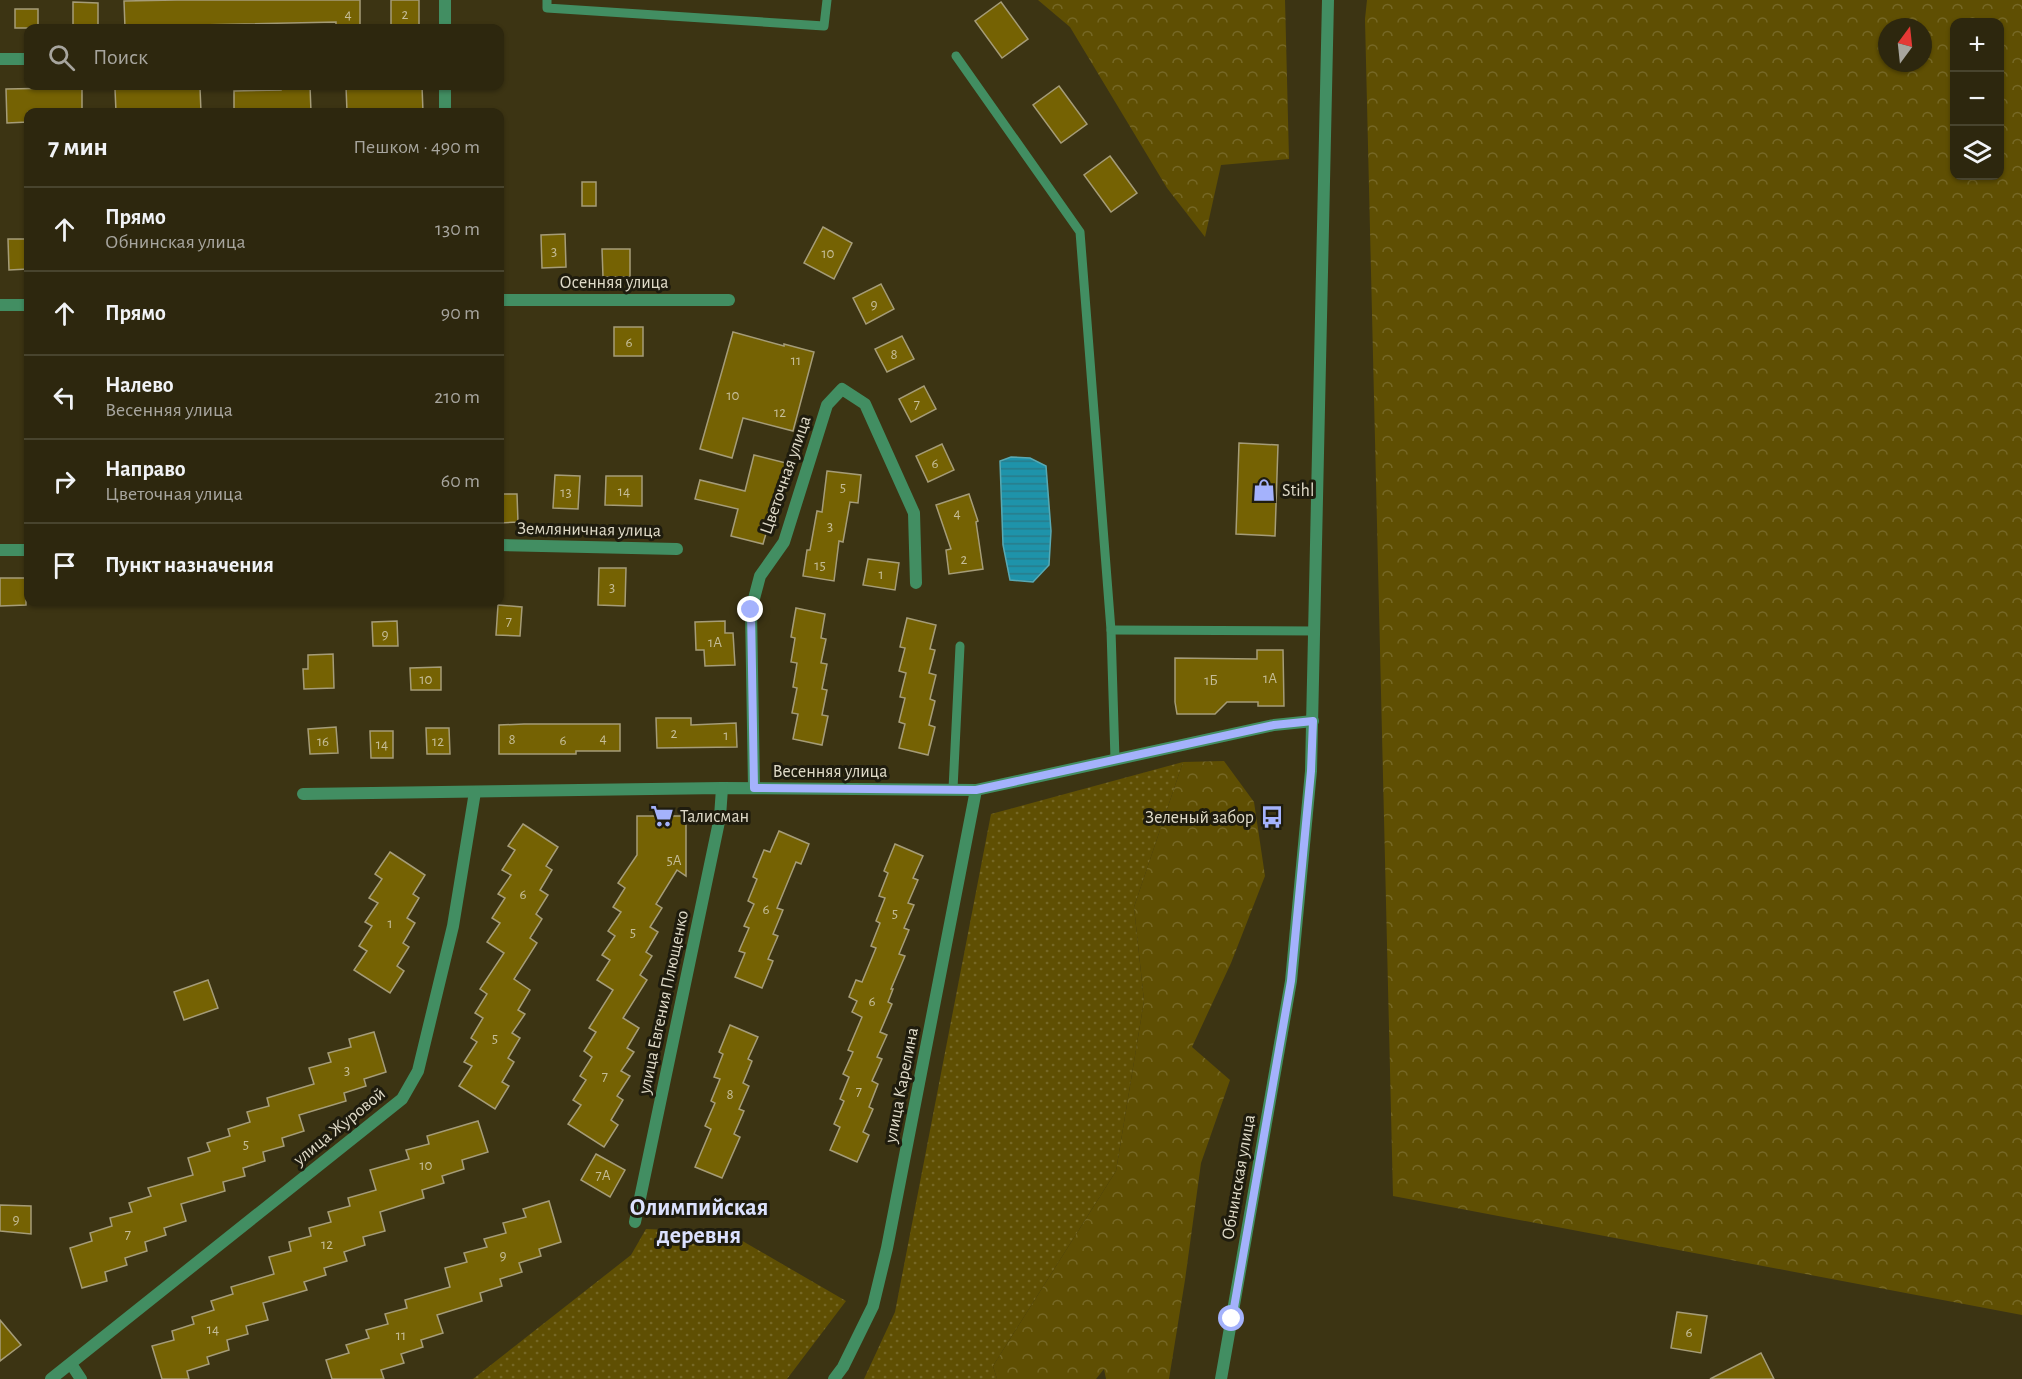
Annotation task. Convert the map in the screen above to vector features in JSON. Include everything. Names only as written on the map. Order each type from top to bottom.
[{"type":"street","points":[[445,0],[445,24]]},
{"type":"street","name":"Обнинская улица","points":[[1221,1379],[1291,981],[1311,771],[1328,0]]},
{"type":"street","points":[[0,59],[24,59]]},
{"type":"street","points":[[445,90],[445,108]]},
{"type":"street","name":"Осенняя улица","points":[[504,300],[729,300]]},
{"type":"street","points":[[0,305],[24,305]]},
{"type":"street","name":"Цветочная улица","points":[[754,788],[751,610],[760,576],[784,542],[827,405],[842,389],[865,405],[914,513],[916,584]]},
{"type":"street","name":"Земляничная улица","points":[[504,545],[677,549]]},
{"type":"street","points":[[0,550],[24,550]]},
{"type":"street","name":"Весенняя улица","points":[[303,794],[722,788],[976,790],[1274,725],[1313,721]]},
{"type":"street","name":"улица Евгения Плющенко","points":[[635,1221],[720,817],[722,788]]},
{"type":"street","name":"улица Карелина","points":[[834,1379],[843,1367],[873,1306],[887,1248],[976,790]]},
{"type":"street","name":"улица Журовой","points":[[51,1379],[402,1099],[418,1071],[453,926],[475,792]]},
{"type":"street","points":[[70,1364],[81,1379]]},
{"type":"lane","points":[[547,0],[547,8],[824,26],[827,0]]},
{"type":"lane","points":[[956,56],[1080,232],[1111,630],[1115,759]]},
{"type":"lane","points":[[1111,630],[1315,631]]},
{"type":"lane","points":[[953,789],[960,646]]},
{"type":"green space","points":[[1038,0],[1285,0],[1289,159],[1221,165],[1205,237],[1167,188],[1070,27]]},
{"type":"green space","points":[[1367,0],[2022,0],[2022,1315],[1393,1196],[1365,19]]},
{"type":"green space","points":[[1224,761],[1254,802],[1265,876],[1231,963],[1192,1047],[1230,1080],[1201,1163],[1169,1379],[1106,1379],[1104,1369],[1096,1379],[997,1379],[993,1366],[1116,1171],[1144,1001],[1134,907],[1183,762]]},
{"type":"green space","points":[[1183,762],[1134,907],[1144,1001],[1116,1171],[993,1366],[997,1379],[864,1379],[895,1312],[991,814]]},
{"type":"green space","points":[[646,1229],[727,1232],[846,1301],[787,1379],[473,1379],[631,1255]]},
{"type":"water","points":[[1011,457],[1030,458],[1046,466],[1051,531],[1049,565],[1033,582],[1010,580],[1003,545],[1000,461]]},
{"type":"building","points":[[360,0],[360,24],[336,24],[336,22],[125,24],[124,1]]},
{"type":"building","points":[[391,0],[419,0],[419,24],[391,24]]},
{"type":"building","points":[[73,2],[98,3],[98,24],[73,24]]},
{"type":"building","points":[[1001,2],[1028,39],[1002,58],[975,21]]},
{"type":"building","points":[[15,9],[38,9],[38,24],[24,24],[24,28],[15,28]]},
{"type":"building","points":[[1059,86],[1087,124],[1061,143],[1033,105]]},
{"type":"building","points":[[6,89],[82,90],[82,108],[24,108],[24,122],[7,123]]},
{"type":"building","points":[[115,90],[200,90],[201,108],[116,108]]},
{"type":"building","points":[[310,90],[311,108],[234,108],[234,91]]},
{"type":"building","points":[[346,90],[422,90],[423,108],[347,108]]},
{"type":"building","points":[[1110,156],[1137,193],[1111,212],[1084,175]]},
{"type":"building","points":[[582,182],[596,182],[596,206],[582,206]]},
{"type":"building","points":[[823,227],[852,243],[834,279],[804,263]]},
{"type":"building","points":[[565,234],[566,267],[542,268],[541,235]]},
{"type":"building","points":[[8,239],[24,239],[24,269],[9,270]]},
{"type":"building","points":[[602,249],[630,249],[630,277],[603,277]]},
{"type":"building","points":[[881,284],[894,309],[866,324],[853,298]]},
{"type":"building","points":[[614,327],[643,327],[643,356],[614,356]]},
{"type":"building","points":[[733,332],[814,352],[793,431],[743,418],[732,458],[700,449]]},
{"type":"building","points":[[902,336],[914,359],[887,372],[875,349]]},
{"type":"building","points":[[924,386],[936,409],[911,422],[899,399]]},
{"type":"building","points":[[1239,443],[1278,445],[1275,536],[1236,534]]},
{"type":"building","points":[[942,444],[954,470],[928,482],[916,456]]},
{"type":"building","points":[[754,455],[786,463],[763,544],[731,536],[738,509],[695,499],[700,480],[745,491]]},
{"type":"building","points":[[827,471],[861,475],[858,503],[850,502],[843,542],[839,541],[834,581],[803,576],[817,511],[822,512]]},
{"type":"building","points":[[555,475],[580,476],[578,509],[553,508]]},
{"type":"building","points":[[606,476],[642,476],[642,506],[605,505]]},
{"type":"building","points":[[504,494],[517,494],[518,522],[504,523]]},
{"type":"building","points":[[969,494],[978,521],[976,522],[983,569],[949,574],[946,550],[951,549],[936,505]]},
{"type":"building","points":[[868,559],[899,563],[895,590],[863,585]]},
{"type":"building","points":[[599,568],[626,568],[625,606],[598,605]]},
{"type":"building","points":[[0,578],[24,578],[24,605],[0,606]]},
{"type":"building","points":[[498,606],[522,607],[520,636],[496,635]]},
{"type":"building","points":[[796,608],[825,614],[821,638],[826,639],[821,663],[827,664],[822,689],[827,690],[822,715],[828,716],[822,745],[793,739],[798,714],[792,713],[797,688],[793,687],[797,663],[791,662],[795,638],[791,637]]},
{"type":"building","points":[[907,618],[936,625],[930,649],[935,650],[929,673],[936,675],[930,699],[935,701],[929,725],[935,727],[928,755],[899,748],[905,724],[899,722],[905,698],[900,697],[906,673],[899,671],[905,648],[900,647]]},
{"type":"building","points":[[397,621],[398,646],[373,646],[372,622]]},
{"type":"building","points":[[725,621],[725,633],[733,633],[735,665],[705,666],[704,650],[696,650],[695,622]]},
{"type":"building","points":[[1257,650],[1283,650],[1284,706],[1258,706],[1258,702],[1227,702],[1215,714],[1177,714],[1175,658],[1257,659]]},
{"type":"building","points":[[333,654],[334,688],[304,689],[303,669],[308,669],[308,655]]},
{"type":"building","points":[[441,667],[441,690],[411,690],[410,668]]},
{"type":"building","points":[[656,718],[691,718],[691,725],[736,723],[737,747],[657,748]]},
{"type":"building","points":[[620,724],[620,751],[576,751],[576,754],[499,754],[499,725]]},
{"type":"building","points":[[336,727],[338,753],[310,754],[308,729]]},
{"type":"building","points":[[426,728],[449,728],[450,754],[427,754]]},
{"type":"building","points":[[370,731],[393,731],[393,758],[371,758]]},
{"type":"building","points":[[637,816],[686,816],[686,876],[677,870],[656,904],[662,908],[650,927],[658,932],[646,952],[652,956],[640,975],[647,980],[623,1018],[639,1028],[627,1048],[634,1052],[621,1071],[630,1076],[617,1096],[623,1100],[611,1120],[618,1125],[604,1147],[568,1124],[581,1105],[573,1100],[586,1080],[580,1076],[592,1057],[584,1051],[596,1032],[589,1028],[613,990],[597,980],[610,960],[602,955],[615,936],[608,931],[621,912],[613,907],[625,888],[618,883],[637,855]]},
{"type":"building","points":[[523,824],[558,847],[546,866],[552,870],[540,890],[548,895],[536,914],[542,919],[530,938],[537,943],[514,979],[530,990],[518,1010],[525,1014],[512,1033],[520,1038],[508,1058],[514,1062],[502,1082],[509,1086],[495,1109],[459,1086],[472,1066],[464,1062],[477,1042],[471,1038],[483,1018],[475,1013],[487,994],[480,989],[504,953],[487,942],[500,923],[492,918],[505,898],[498,894],[511,875],[502,870],[515,850],[508,846]]},
{"type":"building","points":[[779,831],[809,844],[801,864],[796,862],[777,908],[783,910],[773,934],[778,936],[768,959],[773,961],[762,988],[735,977],[745,953],[739,951],[749,928],[744,926],[754,904],[748,901],[757,879],[753,877],[764,850],[770,852]]},
{"type":"building","points":[[895,844],[923,856],[913,878],[918,880],[908,903],[914,905],[904,928],[909,930],[899,954],[905,956],[891,989],[893,989],[888,1002],[892,1004],[880,1032],[887,1035],[877,1057],[882,1059],[872,1081],[878,1084],[869,1107],[873,1109],[863,1132],[869,1135],[857,1162],[830,1150],[840,1127],[834,1124],[844,1101],[840,1099],[849,1077],[843,1074],[853,1052],[848,1050],[862,1017],[852,1012],[857,1001],[849,997],[856,980],[862,982],[876,948],[871,946],[880,923],[876,921],[885,898],[879,896],[888,873],[884,871]]},
{"type":"building","points":[[390,852],[425,875],[413,894],[419,898],[407,918],[415,923],[403,943],[409,947],[397,966],[404,971],[390,993],[354,970],[367,951],[359,946],[372,926],[365,922],[378,903],[369,898],[382,879],[375,874]]},
{"type":"building","points":[[208,980],[218,1008],[184,1020],[174,992]]},
{"type":"building","points":[[730,1025],[758,1037],[748,1059],[752,1061],[743,1083],[749,1086],[739,1109],[744,1111],[734,1134],[740,1137],[722,1178],[695,1167],[711,1129],[705,1126],[715,1103],[711,1101],[720,1079],[714,1077],[723,1054],[719,1052]]},
{"type":"building","points":[[374,1032],[386,1072],[364,1079],[366,1086],[344,1093],[346,1101],[299,1115],[304,1131],[282,1138],[284,1146],[263,1152],[265,1161],[243,1168],[245,1176],[223,1182],[225,1191],[181,1204],[186,1221],[164,1228],[166,1235],[145,1242],[147,1251],[125,1258],[127,1265],[105,1272],[107,1281],[82,1288],[70,1248],[92,1241],[90,1233],[112,1226],[110,1218],[132,1212],[129,1203],[151,1196],[148,1188],[193,1175],[188,1158],[210,1151],[207,1143],[230,1136],[228,1129],[250,1122],[247,1112],[269,1106],[267,1098],[314,1084],[309,1068],[331,1062],[328,1053],[351,1047],[349,1039]]},
{"type":"building","points":[[478,1121],[488,1152],[462,1160],[464,1169],[442,1176],[444,1183],[422,1190],[424,1198],[380,1212],[385,1231],[363,1237],[365,1245],[344,1252],[347,1261],[324,1268],[326,1275],[304,1282],[307,1290],[263,1303],[268,1320],[246,1326],[248,1334],[227,1340],[229,1350],[207,1357],[209,1364],[187,1371],[189,1379],[162,1379],[152,1346],[174,1340],[172,1331],[194,1324],[192,1317],[214,1310],[211,1301],[233,1294],[231,1287],[274,1274],[269,1257],[291,1251],[289,1242],[311,1236],[309,1228],[331,1222],[328,1212],[350,1206],[348,1198],[376,1190],[370,1170],[409,1159],[406,1150],[429,1144],[427,1136]]},
{"type":"building","points":[[596,1154],[625,1170],[610,1197],[581,1180]]},
{"type":"building","points":[[549,1201],[561,1242],[539,1249],[541,1256],[519,1263],[522,1272],[500,1279],[502,1286],[480,1293],[482,1301],[437,1315],[443,1333],[421,1340],[423,1347],[401,1354],[404,1363],[381,1370],[384,1379],[332,1379],[326,1360],[349,1353],[346,1345],[369,1338],[366,1330],[388,1324],[385,1314],[407,1308],[405,1300],[450,1287],[445,1268],[467,1262],[464,1253],[487,1247],[484,1239],[506,1233],[503,1223],[526,1217],[523,1209]]},
{"type":"building","points":[[0,1205],[31,1206],[31,1234],[0,1231]]},
{"type":"building","points":[[1677,1312],[1707,1316],[1701,1353],[1671,1348]]},
{"type":"building","points":[[0,1320],[21,1345],[0,1361]]},
{"type":"building","points":[[1761,1353],[1774,1379],[1710,1379]]},
{"type":"place","name":"Stihl","points":[[1264,490]]},
{"type":"place","name":"Талисман","points":[[662,816]]},
{"type":"place","name":"Зеленый забор","points":[[1272,817]]},
{"type":"district","name":"Олимпийская деревня","points":[[699,1221]]},
{"type":"route","points":[[751,610],[754,788],[976,790],[1274,725],[1313,721],[1311,771],[1291,981],[1232,1319]]}]
